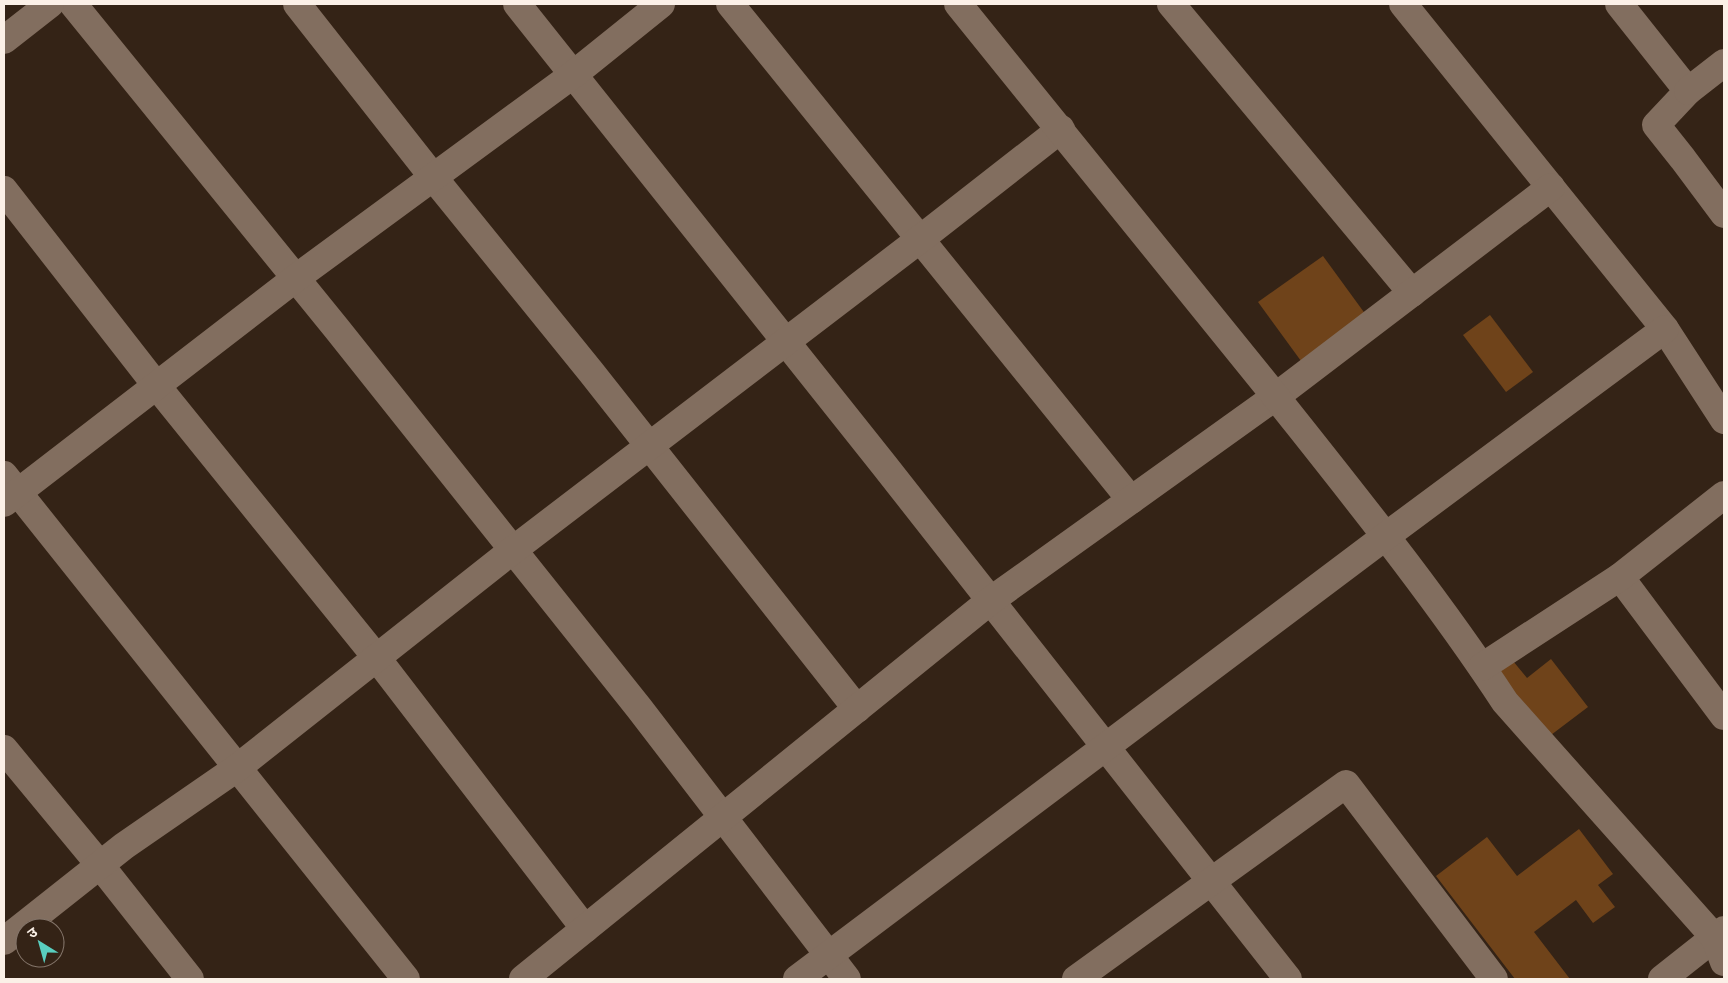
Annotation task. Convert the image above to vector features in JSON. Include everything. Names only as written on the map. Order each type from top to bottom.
[{"type":"street","points":[[4,40],[50,4]]},
{"type":"street","points":[[74,4],[296,278],[639,708],[828,956],[848,979]]},
{"type":"street","points":[[297,4],[857,709]]},
{"type":"street","points":[[517,4],[786,340],[1288,979]]},
{"type":"street","points":[[406,979],[237,768],[8,490],[156,385],[296,278],[574,74],[661,4]]},
{"type":"street","points":[[730,4],[1131,500]]},
{"type":"street","points":[[958,4],[1061,129],[1386,536],[1482,667],[1505,702],[1721,943],[1662,979]]},
{"type":"street","points":[[1171,4],[1412,293]]},
{"type":"street","points":[[1403,4],[1665,329],[1724,420]]},
{"type":"street","points":[[1620,4],[1688,92]]},
{"type":"street","points":[[1724,63],[1688,92],[1656,125],[1724,214]]},
{"type":"street","points":[[4,941],[124,846],[237,768],[513,550],[919,240],[1061,129]]},
{"type":"street","points":[[522,979],[990,600],[1275,397],[1551,187]]},
{"type":"street","points":[[4,190],[156,385],[376,657],[585,929]]},
{"type":"street","points":[[797,979],[1386,536],[1665,329]]},
{"type":"street","points":[[1482,667],[1620,577],[1724,495]]},
{"type":"street","points":[[1620,577],[1724,716]]},
{"type":"street","points":[[4,749],[100,865],[190,979]]},
{"type":"street","points":[[1076,979],[1346,784],[1494,979]]},
{"type":"building","points":[[1323,256],[1366,315],[1301,361],[1258,302]]},
{"type":"building","points":[[1490,315],[1533,372],[1506,392],[1463,335]]},
{"type":"building","points":[[1551,659],[1588,707],[1547,738],[1497,673],[1513,661],[1527,678]]},
{"type":"building","points":[[1579,829],[1613,874],[1598,885],[1615,907],[1593,923],[1576,900],[1534,932],[1570,979],[1515,979],[1436,876],[1487,837],[1517,876]]}]
